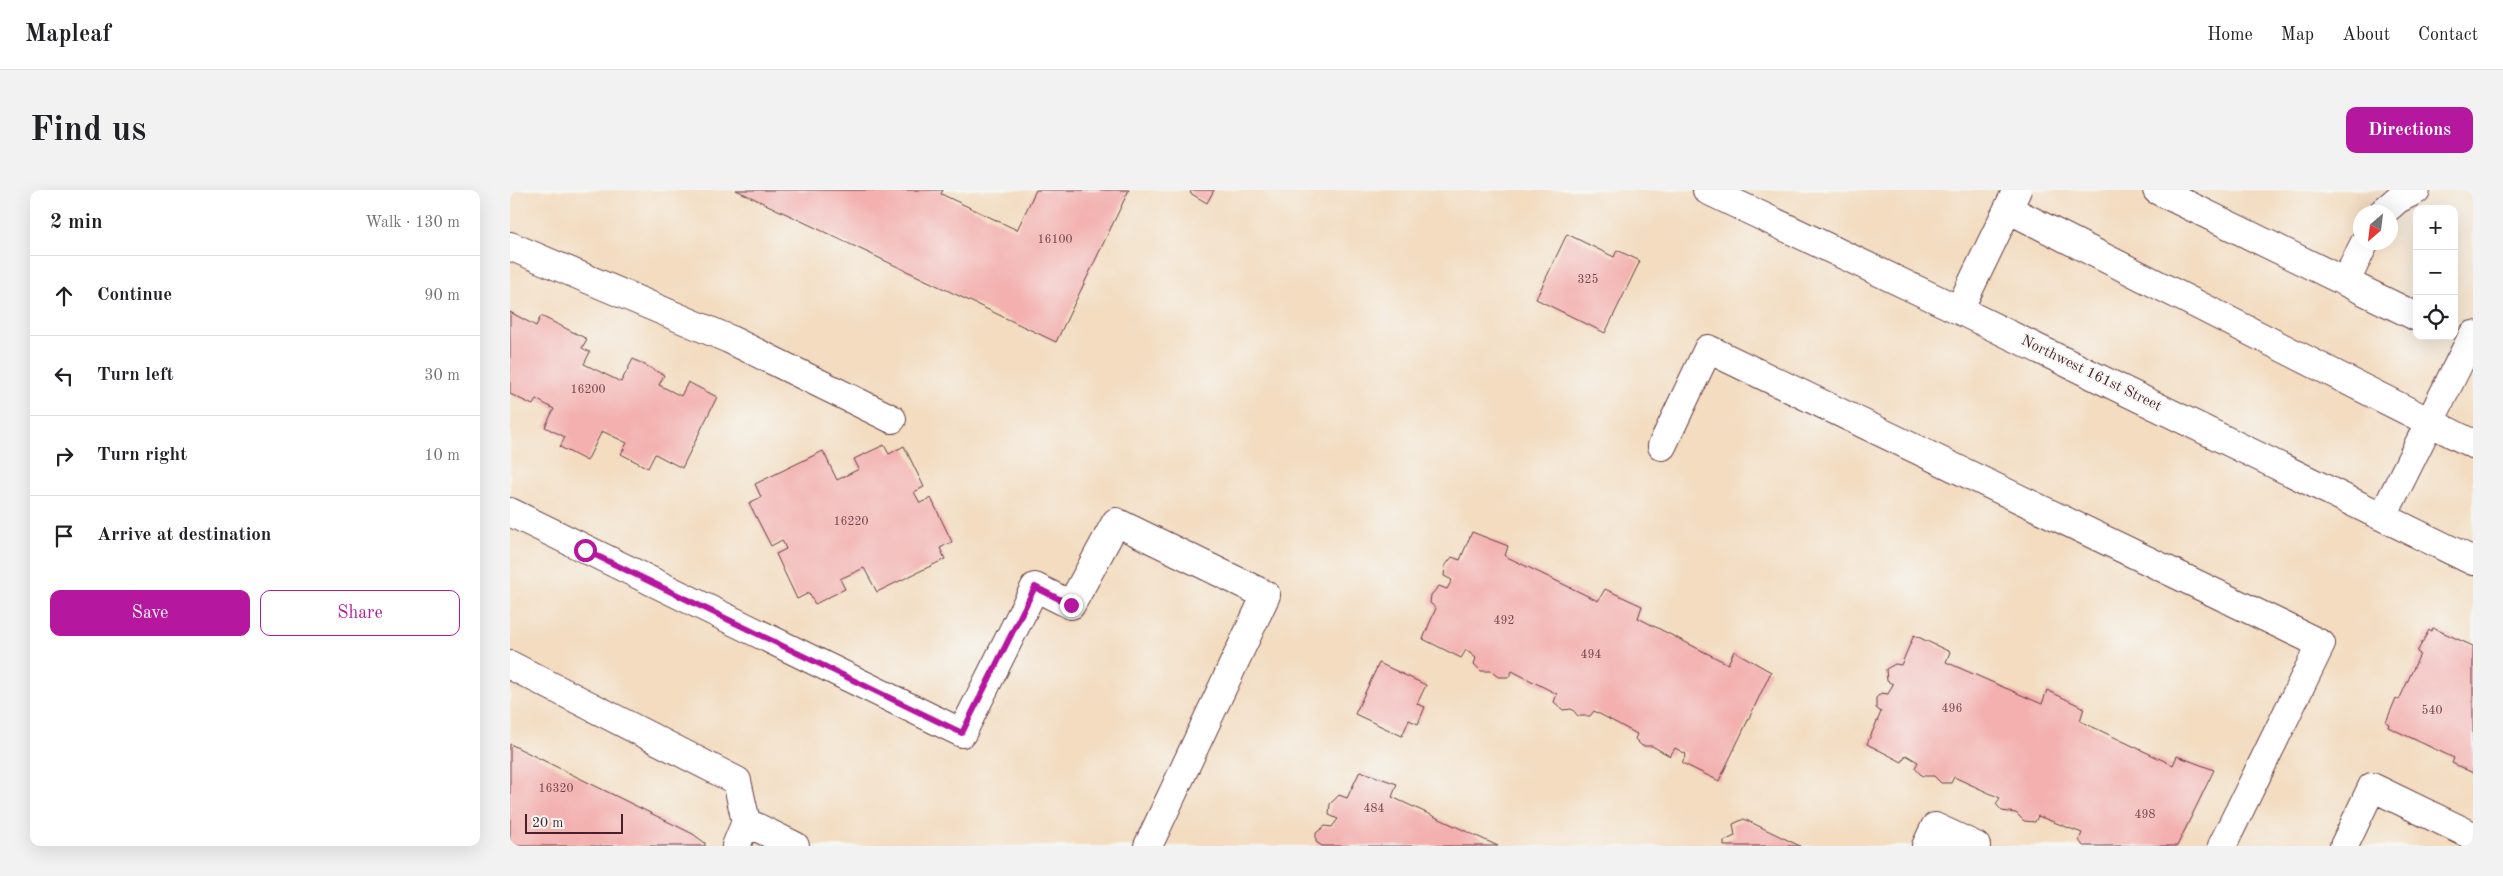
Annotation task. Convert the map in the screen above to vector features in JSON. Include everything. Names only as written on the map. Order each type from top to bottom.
[{"type":"street","name":"Northwest 161st Street","points":[[1707,190],[1959,310],[2473,561]]},
{"type":"street","points":[[2157,190],[2413,315]]},
{"type":"street","points":[[2391,205],[2398,199],[2416,190]]},
{"type":"street","points":[[1959,310],[2013,200],[2473,444]]},
{"type":"street","points":[[510,246],[729,339],[892,419]]},
{"type":"street","points":[[2346,282],[2361,250]]},
{"type":"street","points":[[2383,516],[2429,422],[2466,338]]},
{"type":"street","points":[[1662,446],[1708,349],[2321,644],[2222,846]]},
{"type":"street","points":[[510,512],[962,733],[1035,587],[1071,605],[1116,522],[1266,595],[1148,846]]},
{"type":"street","points":[[510,665],[736,781],[741,834],[795,846]]},
{"type":"street","points":[[2344,846],[2372,787],[2473,836]]},
{"type":"street","points":[[1926,846],[1935,827],[1976,846]]},
{"type":"building","points":[[736,190],[943,190],[941,194],[1017,230],[1036,190],[1129,190],[1056,342]]},
{"type":"building","points":[[1192,190],[1214,190],[1207,203],[1190,193]]},
{"type":"building","points":[[1567,234],[1614,257],[1617,250],[1640,261],[1605,333],[1536,299]]},
{"type":"building","points":[[510,312],[536,326],[541,316],[587,339],[582,348],[590,352],[584,364],[621,382],[633,359],[664,375],[659,385],[681,396],[688,382],[717,397],[682,468],[655,454],[648,468],[621,454],[627,443],[602,431],[587,461],[560,447],[565,437],[545,427],[554,409],[536,399],[533,405],[510,394]]},
{"type":"building","points":[[884,445],[889,454],[904,446],[924,487],[914,492],[920,503],[931,498],[952,542],[940,548],[945,559],[877,592],[864,568],[840,579],[845,589],[815,604],[809,593],[797,599],[776,554],[786,549],[782,540],[771,546],[749,503],[761,497],[755,484],[823,451],[837,480],[859,469],[854,459]]},
{"type":"building","points":[[1472,532],[1508,546],[1505,556],[1598,601],[1605,589],[1642,606],[1638,618],[1728,664],[1734,651],[1771,672],[1719,781],[1682,763],[1686,754],[1675,748],[1670,756],[1652,746],[1642,746],[1635,739],[1637,734],[1594,711],[1590,716],[1578,716],[1572,709],[1563,710],[1554,702],[1557,694],[1512,671],[1509,677],[1498,677],[1491,671],[1481,671],[1474,664],[1476,658],[1466,650],[1461,658],[1423,639],[1436,608],[1430,603],[1431,595],[1439,586],[1447,589],[1452,580],[1444,576],[1445,566],[1452,557],[1460,560]]},
{"type":"building","points":[[2433,628],[2473,646],[2473,773],[2452,763],[2454,758],[2388,727],[2389,724],[2386,722],[2396,698],[2399,700],[2420,654],[2417,652],[2429,630],[2431,631]]},
{"type":"building","points":[[1914,635],[1950,652],[1946,662],[2042,704],[2047,690],[2084,708],[2080,721],[2173,765],[2177,756],[2214,770],[2177,846],[2083,846],[2079,840],[2082,833],[2038,816],[2035,822],[2024,821],[2016,813],[2002,811],[1996,804],[2000,798],[1954,777],[1951,783],[1941,783],[1934,776],[1922,776],[1915,768],[1918,762],[1906,755],[1902,762],[1867,744],[1881,712],[1876,708],[1876,698],[1881,693],[1888,694],[1893,684],[1887,681],[1886,669],[1895,664],[1901,665]]},
{"type":"building","points":[[1379,663],[1426,685],[1417,704],[1425,707],[1418,724],[1409,720],[1402,736],[1355,714]]},
{"type":"building","points":[[510,744],[693,834],[705,843],[705,846],[510,846]]},
{"type":"building","points":[[1360,771],[1397,784],[1392,797],[1498,846],[1322,846],[1316,842],[1316,833],[1325,826],[1332,827],[1338,819],[1329,815],[1330,804],[1339,795],[1347,798]]},
{"type":"building","points":[[1744,819],[1800,846],[1724,846],[1724,841],[1735,836],[1733,824]]},
{"type":"route","points":[[585,550],[962,733],[1035,587],[1071,605]]}]
